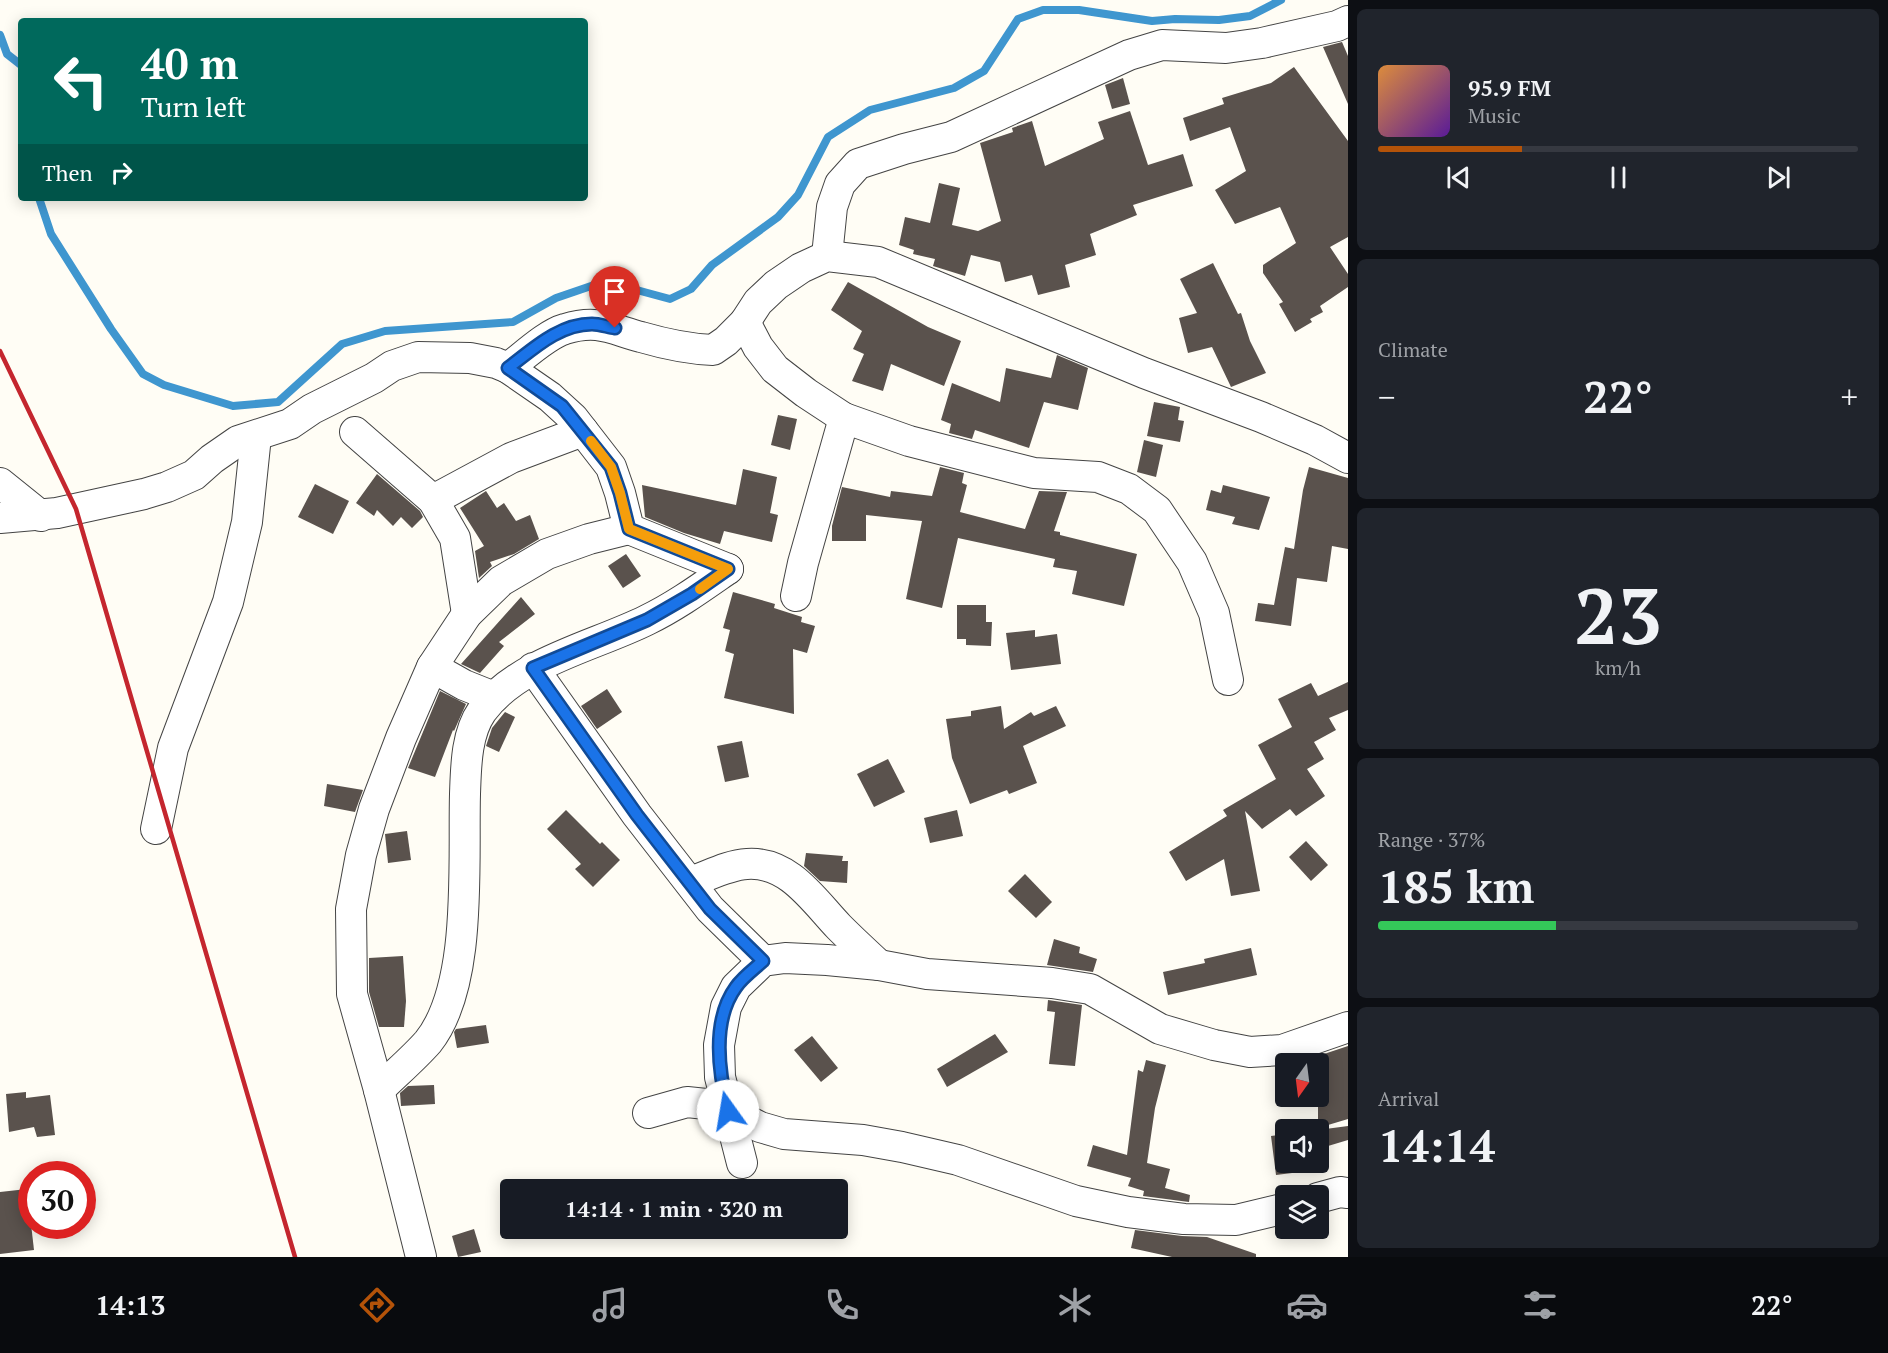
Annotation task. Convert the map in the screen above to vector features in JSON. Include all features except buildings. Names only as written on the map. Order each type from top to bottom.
[{"type":"street","points":[[827,256],[832,207],[840,184],[858,164],[951,137],[1129,55],[1162,45],[1226,48],[1262,43],[1337,26],[1348,21]]},
{"type":"street","points":[[508,368],[563,329],[591,324],[615,328],[669,344],[713,350],[745,322],[758,302],[776,285],[801,268],[827,256],[878,262],[1144,374],[1261,417],[1315,440],[1348,458]]},
{"type":"street","points":[[745,322],[758,347],[776,369],[806,393],[844,417],[909,441],[1034,473],[1098,477],[1129,489],[1157,510],[1192,562],[1214,613],[1228,680]]},
{"type":"street","points":[[0,518],[41,516],[167,487],[194,475],[238,441],[290,424],[312,409],[374,378],[392,366],[418,357],[470,358],[496,363],[508,368],[562,406],[611,467],[629,529]]},
{"type":"street","points":[[796,596],[844,417]]},
{"type":"street","points":[[433,500],[511,458],[583,430]]},
{"type":"street","points":[[355,432],[433,500],[455,538],[467,614]]},
{"type":"street","points":[[156,829],[173,748],[228,602],[247,522],[256,436]]},
{"type":"street","points":[[0,483],[41,516]]},
{"type":"street","points":[[379,1090],[428,1041],[446,1009],[456,970],[465,907],[464,840],[469,741],[481,713],[494,697],[533,668],[647,620],[692,594],[728,569],[629,529],[589,539],[547,554],[501,581],[467,614],[432,667],[401,738],[374,809],[361,855],[351,909],[352,994],[421,1257]]},
{"type":"street","points":[[432,667],[464,685],[494,697]]},
{"type":"street","points":[[533,668],[637,815],[710,909],[763,961]]},
{"type":"street","points":[[690,882],[748,864],[770,867],[787,874],[806,889],[843,932],[879,965]]},
{"type":"street","points":[[742,1163],[720,1077],[719,1045],[726,1007],[736,987],[763,961],[795,958],[879,965],[927,974],[1052,983],[1090,989],[1160,1029],[1214,1045],[1250,1052],[1282,1050],[1348,1027]]},
{"type":"street","points":[[648,1113],[687,1102],[706,1104],[728,1111],[760,1127],[784,1134],[863,1140],[902,1147],[958,1160],[1024,1181],[1076,1201],[1128,1212],[1184,1219],[1236,1220],[1275,1211]]},
{"type":"street","points":[[1329,1195],[1348,1192]]},
{"type":"waterway","points":[[40,201],[51,234],[111,329],[143,374],[164,385],[233,406],[278,402],[342,344],[385,331],[513,322],[556,298],[594,285],[633,289],[670,299],[691,289],[712,265],[778,217],[798,195],[828,137],[870,110],[954,88],[984,71],[1018,19],[1043,10],[1079,10],[1152,21],[1219,20],[1250,16],[1281,0]]},
{"type":"waterway","points":[[0,35],[7,54],[18,63]]},
{"type":"railway","points":[[0,351],[76,509],[295,1257]]},
{"type":"slow traffic","points":[[591,441],[611,467],[629,529],[728,569],[700,589]]},
{"type":"route","points":[[615,328],[591,324],[563,329],[508,368],[562,406],[611,467],[629,529],[728,569],[692,594],[647,620],[533,668],[637,815],[710,909],[763,961],[736,987],[726,1007],[719,1045],[720,1077],[728,1111]]}]
